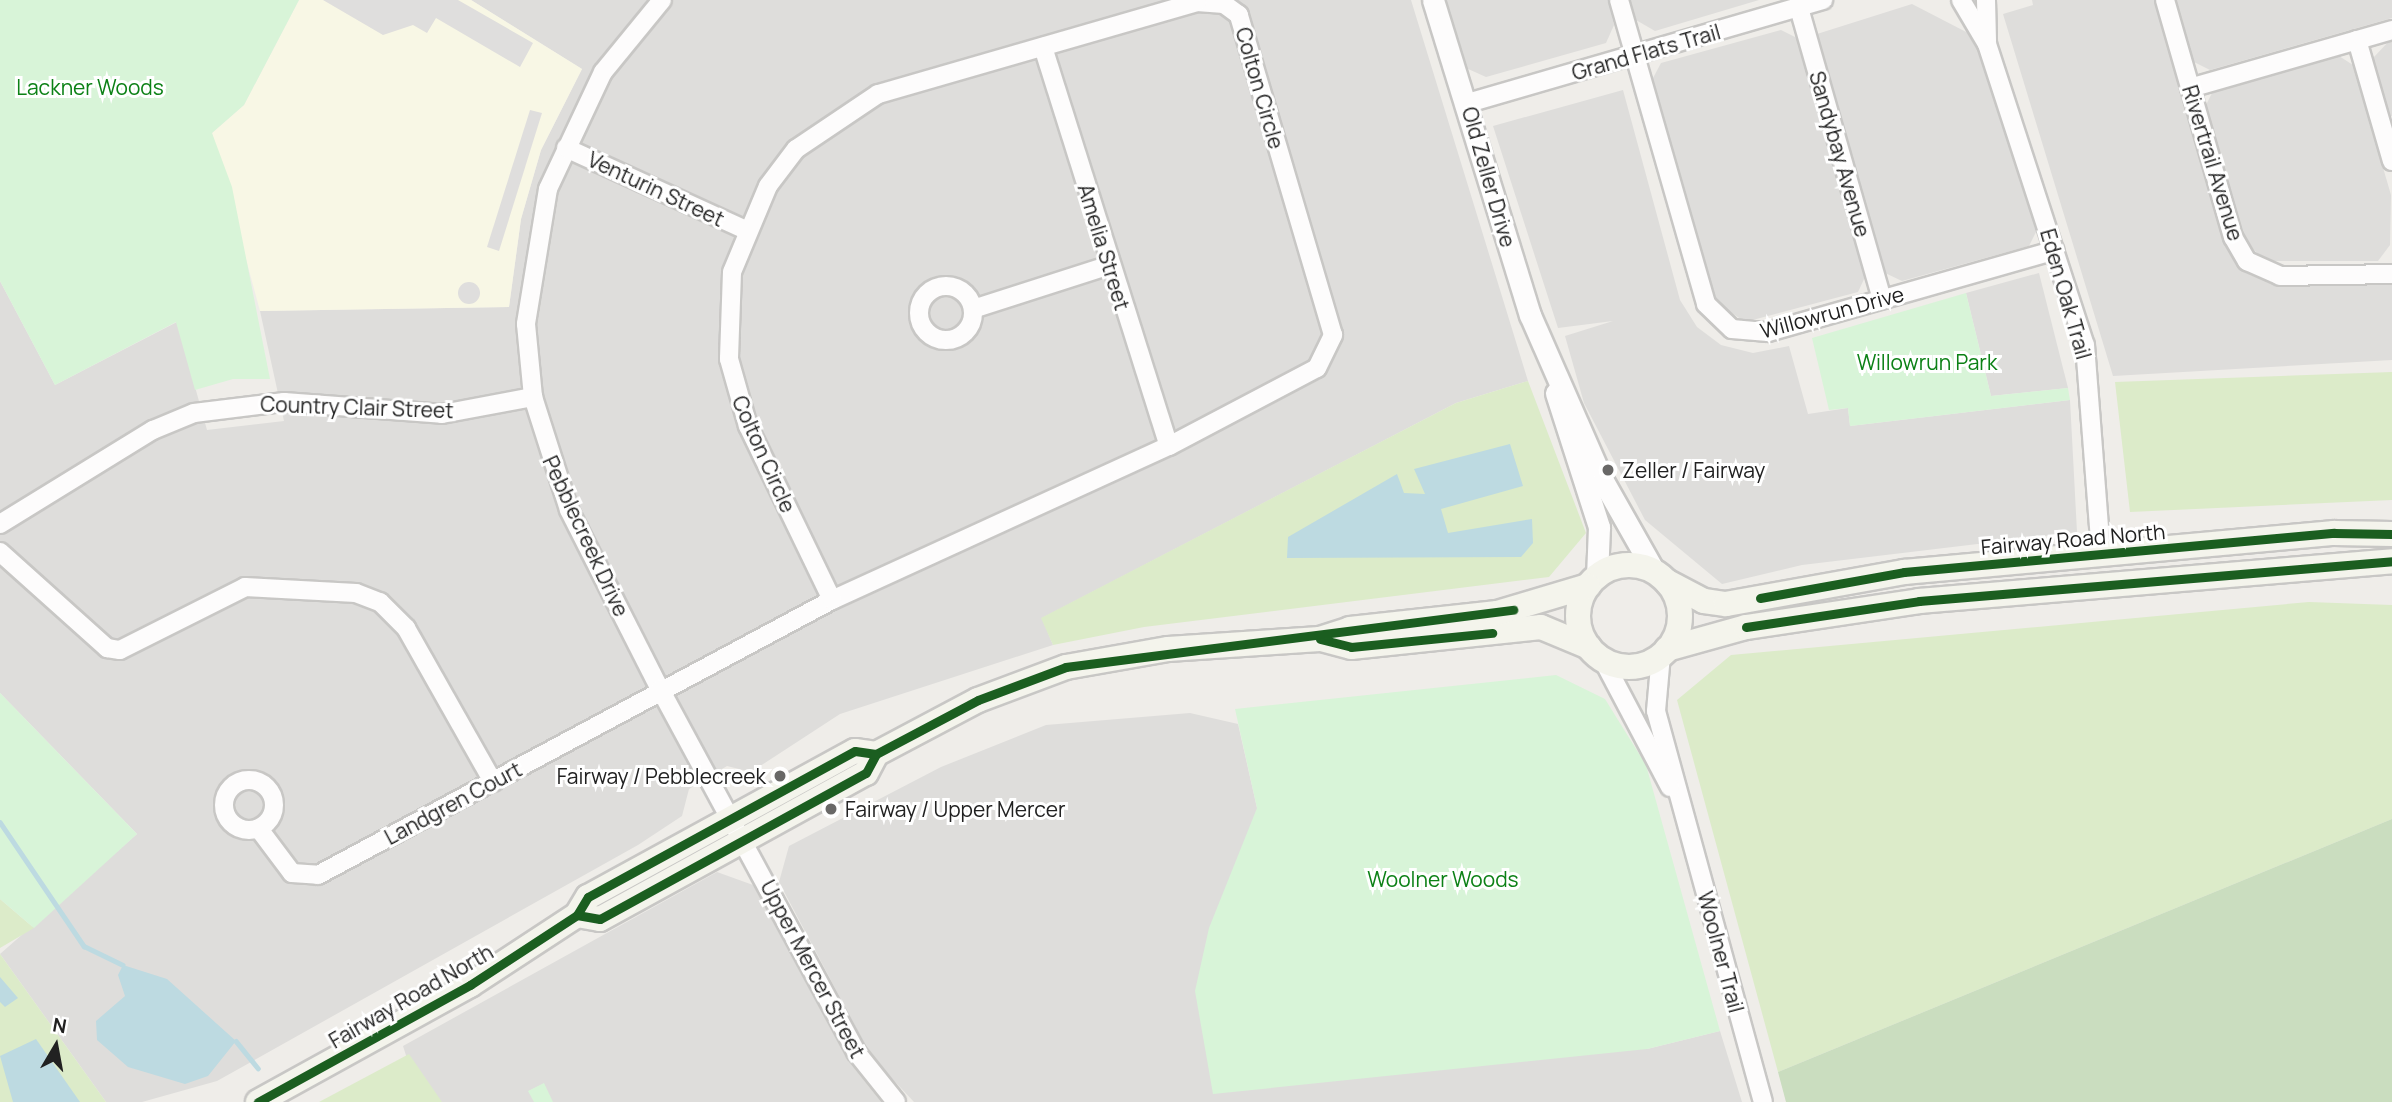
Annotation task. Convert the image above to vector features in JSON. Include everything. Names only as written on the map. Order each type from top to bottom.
[{"type":"main road","name":"Fairway Road North","points":[[1660,576],[1704,601],[1726,604],[1904,572],[2101,553],[2392,534]]},
{"type":"main road","points":[[1665,652],[1680,613],[1660,576],[1631,565],[1592,581],[1578,611],[1595,653],[1632,666],[1665,652],[1746,627],[1919,601],[2392,561]]},
{"type":"main road","name":"Fairway Road North","points":[[258,1102],[400,1026],[577,915],[600,919],[739,830],[866,773],[876,754],[978,701],[1066,667],[1168,649],[1320,639],[1513,610],[1592,581]]},
{"type":"main road","name":"Fairway Road North","points":[[1320,639],[1351,647],[1541,627],[1595,653]]},
{"type":"street","name":"Old Zeller Drive","points":[[1433,0],[1468,103],[1600,527],[1592,581]]},
{"type":"street","points":[[1619,0],[1634,55]]},
{"type":"street","name":"Grand Flats Trail","points":[[1468,103],[1823,0]]},
{"type":"street","name":"Eden Oak Trail","points":[[1961,0],[1987,44],[2085,345],[2101,553]]},
{"type":"street","name":"Eden Oak Trail","points":[[1986,0],[1987,44]]},
{"type":"street","name":"Rivertrail Avenue","points":[[2165,0],[2233,237],[2247,261],[2280,276],[2392,274]]},
{"type":"street","name":"Colton Circle","points":[[660,690],[832,600],[1169,446],[1317,369],[1333,335],[1239,15],[1224,4],[1197,2],[878,94],[838,117],[796,149],[746,230],[727,307],[736,393],[832,600]]},
{"type":"street","name":"Pebblecreek Drive","points":[[653,3],[603,72],[566,148],[534,247],[526,324],[533,397],[569,510],[660,690],[739,830]]},
{"type":"street","name":"Sandybay Avenue","points":[[1799,8],[1882,299]]},
{"type":"street","points":[[2190,88],[2392,30]]},
{"type":"street","points":[[2357,40],[2392,162]]},
{"type":"street","name":"Amelia Street","points":[[1043,47],[1169,446]]},
{"type":"street","name":"Willowrun Drive","points":[[1634,55],[1706,304],[1717,318],[1732,329],[1768,332],[2055,250]]},
{"type":"street","name":"Venturin Street","points":[[566,148],[746,230]]},
{"type":"street","points":[[973,309],[1110,264]]},
{"type":"street","name":"Old Zeller Drive","points":[[1546,354],[1607,490],[1660,576]]},
{"type":"street","name":"Country Clair Street","points":[[0,524],[153,430],[194,413],[284,402],[442,414],[533,397]]},
{"type":"street","points":[[0,552],[107,648],[120,650],[245,587],[356,593],[380,602],[406,628],[493,782]]},
{"type":"street","name":"Woolner Trail","points":[[1665,652],[1656,711],[1763,1102]]},
{"type":"street","name":"Woolner Trail","points":[[1595,653],[1680,802]]},
{"type":"street","name":"Landgren Court","points":[[259,829],[292,873],[318,875],[660,690]]},
{"type":"street","name":"Upper Mercer Street","points":[[739,830],[856,1052],[896,1102]]},
{"type":"shaded area","points":[[299,0],[471,0],[582,69],[541,150],[521,219],[509,307],[260,311],[212,133],[244,105]]},
{"type":"shaded area","points":[[323,0],[458,0],[533,43],[520,67],[436,18],[427,33],[413,25],[383,35]]},
{"type":"shaded area","points":[[471,0],[1411,0],[1528,381],[1456,403],[1042,618],[1053,645],[840,714],[751,772],[727,766],[689,789],[682,816],[638,845],[217,1081],[142,1102],[106,1102],[0,954],[137,834],[0,693],[0,281],[55,385],[177,322],[207,430],[284,421],[260,311],[509,307],[521,219],[541,150],[582,69]]},
{"type":"shaded area","points":[[1445,0],[1608,0],[1614,25],[1606,43],[1486,77],[1466,68]]},
{"type":"shaded area","points":[[1630,0],[1759,0],[1655,31],[1636,20]]},
{"type":"shaded area","points":[[2032,0],[2154,0],[2231,255],[2250,275],[2277,284],[2392,281],[2392,360],[2113,376],[2003,14],[2033,5]]},
{"type":"shaded area","points":[[2176,0],[2392,0],[2392,18],[2210,70],[2192,61]]},
{"type":"shaded area","points":[[1912,4],[1972,35],[2039,226],[2029,246],[1902,281],[1883,272],[1817,34]]},
{"type":"shaded area","points":[[1781,30],[1797,38],[1865,277],[1858,292],[1745,322],[1716,302],[1652,80],[1661,63]]},
{"type":"shaded area","points":[[2392,38],[2392,116],[2389,117],[2373,58]]},
{"type":"shaded area","points":[[2339,56],[2353,65],[2391,195],[2390,245],[2378,261],[2265,261],[2242,238],[2206,105],[2214,89]]},
{"type":"shaded area","points":[[1623,90],[1680,300],[1697,327],[1721,345],[1753,353],[1789,346],[1808,414],[1848,408],[1850,426],[2070,400],[2077,532],[1802,565],[1722,584],[1645,520],[1584,403],[1565,336],[1613,321],[1558,328],[1493,126]]},
{"type":"shaded area","points":[[530,110],[542,113],[499,251],[487,247]]},
{"type":"shaded area","points":[[2039,273],[2068,388],[1991,396],[1966,293]]},
{"type":"shaded area","points":[[469,282],[479,289],[480,293],[473,303],[469,304],[459,297],[458,293],[465,283]]},
{"type":"shaded area","points":[[1190,713],[1238,724],[1257,808],[1647,1049],[1720,1031],[1742,1102],[914,1102],[871,1056],[779,882],[789,846],[941,767],[1046,725]]},
{"type":"shaded area","points":[[717,872],[753,885],[849,1062],[881,1102],[421,1102],[403,1046]]},
{"type":"green space","name":"Lackner Woods","points":[[0,0],[299,0],[244,105],[212,133],[232,187],[270,379],[233,379],[195,390],[176,322],[55,385],[0,281]]},
{"type":"green space","name":"Willowrun Park","points":[[1966,293],[1991,396],[2068,388],[2070,400],[1850,426],[1848,408],[1829,410],[1812,338]]},
{"type":"green space","points":[[2392,372],[2392,500],[2130,512],[2115,382]]},
{"type":"green space","points":[[1528,381],[1586,533],[1549,577],[1144,627],[1053,645],[1041,618],[1456,403]]},
{"type":"green space","points":[[2309,602],[2392,605],[2392,819],[1778,1072],[1677,700],[1731,655]]},
{"type":"green space","name":"Woolner Woods","points":[[1556,675],[1605,699],[1646,765],[1720,1031],[1647,1049],[1213,1094],[1195,991],[1209,928],[1257,808],[1235,709]]},
{"type":"green space","points":[[0,693],[137,834],[34,928],[0,899]]},
{"type":"green space","points":[[2392,819],[2392,1102],[1786,1102],[1778,1072]]},
{"type":"green space","points":[[0,899],[34,928],[0,948]]},
{"type":"green space","points":[[0,954],[106,1102],[0,1102]]},
{"type":"green space","points":[[409,1054],[442,1102],[319,1102]]},
{"type":"green space","points":[[544,1083],[553,1102],[534,1102],[528,1091]]},
{"type":"water","points":[[1510,444],[1523,486],[1441,509],[1448,533],[1532,519],[1533,543],[1521,557],[1287,558],[1288,537],[1397,474],[1404,493],[1425,494],[1414,469]]},
{"type":"water","points":[[123,965],[167,979],[236,1041],[208,1076],[185,1084],[128,1067],[97,1040],[96,1021],[125,996],[118,975]]},
{"type":"water","points":[[0,977],[18,998],[5,1007],[0,1002]]},
{"type":"water","points":[[36,1039],[80,1102],[13,1102],[0,1056]]},
{"type":"waterway","points":[[0,822],[84,946],[123,965]]},
{"type":"waterway","points":[[236,1041],[258,1068]]},
{"type":"cycle path","points":[[1760,598],[1904,572],[2334,533],[2392,534]]},
{"type":"cycle path","points":[[1746,627],[1919,601],[2392,561]]},
{"type":"cycle path","points":[[577,915],[600,919],[866,773],[876,754],[978,700],[1066,667],[1513,610]]},
{"type":"cycle path","points":[[1320,639],[1351,647],[1492,633]]},
{"type":"cycle path","points":[[258,1102],[470,985],[577,915],[588,897],[855,751],[876,754]]},
{"type":"place","name":"Zeller / Fairway","points":[[1608,470]]},
{"type":"place","name":"Fairway / Pebblecreek","points":[[780,776]]},
{"type":"place","name":"Fairway / Upper Mercer","points":[[831,809]]}]
